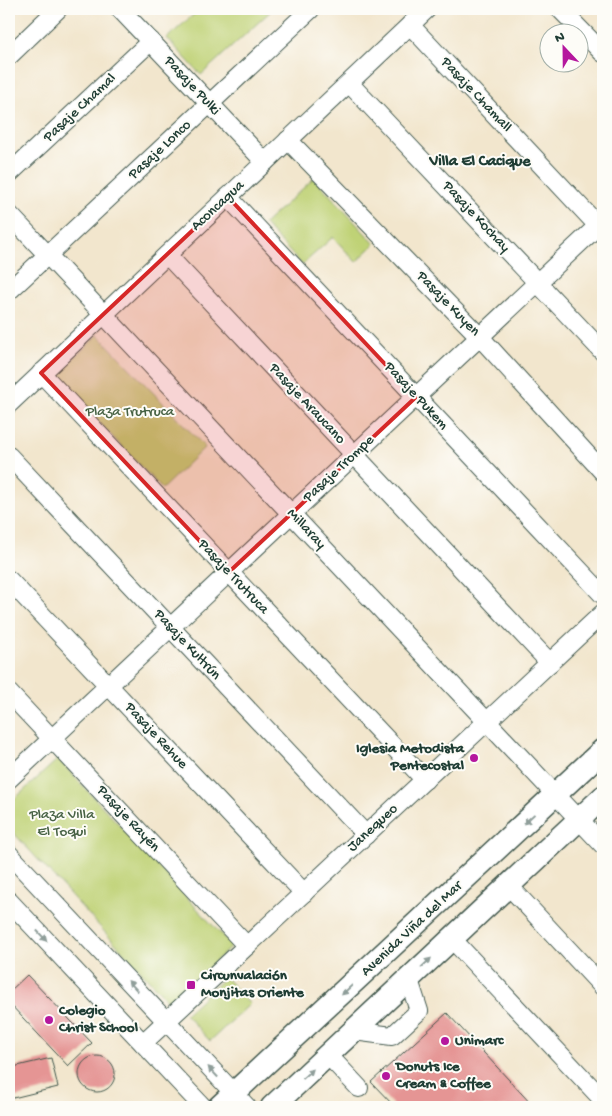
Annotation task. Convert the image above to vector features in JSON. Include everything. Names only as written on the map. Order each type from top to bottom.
[{"type":"main road","name":"Avenida Viña del Mar","points":[[233,1103],[603,750]]},
{"type":"main road","points":[[272,1107],[603,797]]},
{"type":"street","points":[[9,56],[58,9]]},
{"type":"street","name":"Pasaje Pulki","points":[[120,9],[265,162]]},
{"type":"street","name":"Pasaje Lonco","points":[[9,291],[311,9]]},
{"type":"street","name":"Aconcagua","points":[[9,404],[427,9]]},
{"type":"street","points":[[560,9],[603,53]]},
{"type":"street","name":"Pasaje Chamall","points":[[410,25],[602,226]]},
{"type":"street","name":"Pasaje Chamal","points":[[9,174],[151,41]]},
{"type":"street","name":"Pasaje Kochay","points":[[349,83],[603,352]]},
{"type":"street","name":"Pasaje Kuyen","points":[[288,140],[480,337],[603,472]]},
{"type":"street","name":"Pasaje Pukem","points":[[228,197],[603,595]]},
{"type":"street","name":"Millaray","points":[[9,214],[603,845]]},
{"type":"street","name":"Pasaje Trompe","points":[[9,779],[480,337],[602,226]]},
{"type":"street","name":"Pasaje Araucano","points":[[167,255],[550,663]]},
{"type":"street","name":"Pasaje Trutruca","points":[[41,373],[424,780]]},
{"type":"street","name":"Pasaje Kultrún","points":[[9,456],[366,835]]},
{"type":"street","name":"Pasaje Rehue","points":[[9,580],[304,893]]},
{"type":"street","name":"Janequeo","points":[[143,1044],[603,613]]},
{"type":"street","name":"Pasaje Rayén","points":[[9,693],[247,946]]},
{"type":"street","points":[[9,854],[166,1022],[233,1103]]},
{"type":"street","points":[[509,886],[603,987]]},
{"type":"street","points":[[9,901],[203,1107]]},
{"type":"street","points":[[452,939],[603,1100]]},
{"type":"street","points":[[354,1031],[392,1036],[419,1011],[409,980]]},
{"type":"street","points":[[328,1055],[359,1088]]},
{"type":"highlighted area","points":[[228,197],[416,397],[229,572],[41,373]]},
{"type":"green space","points":[[200,9],[273,9],[201,75],[167,38]]},
{"type":"green space","points":[[314,178],[375,244],[356,262],[333,237],[302,265],[264,224]]},
{"type":"green space","name":"Plaza Trutruca","points":[[98,335],[205,447],[162,489],[55,376]]},
{"type":"green space","name":"Plaza Villa El Toqui","points":[[58,759],[232,946],[170,1003],[9,828],[9,804]]},
{"type":"green space","points":[[225,977],[250,1004],[210,1041],[185,1014]]},
{"type":"building","points":[[27,975],[92,1043],[68,1066],[9,1003],[9,992]]},
{"type":"building","name":"Unimarc","points":[[447,1013],[534,1107],[395,1107],[371,1082]]},
{"type":"building","points":[[97,1056],[110,1061],[115,1074],[110,1087],[97,1092],[84,1087],[79,1074],[84,1061]]},
{"type":"building","points":[[51,1058],[58,1087],[9,1099],[9,1068]]},
{"type":"place","name":"Iglesia Metodista Pentecostal","points":[[474,758]]},
{"type":"place","name":"Circunvalación Monjitas Oriente","points":[[191,985]]},
{"type":"place","name":"Colegio Christ School","points":[[49,1020]]},
{"type":"place","name":"Unimarc","points":[[445,1041]]},
{"type":"place","name":"Donuts Ice Cream & Coffee","points":[[386,1076]]},
{"type":"district","name":"Villa El Cacique","points":[[480,162]]}]
